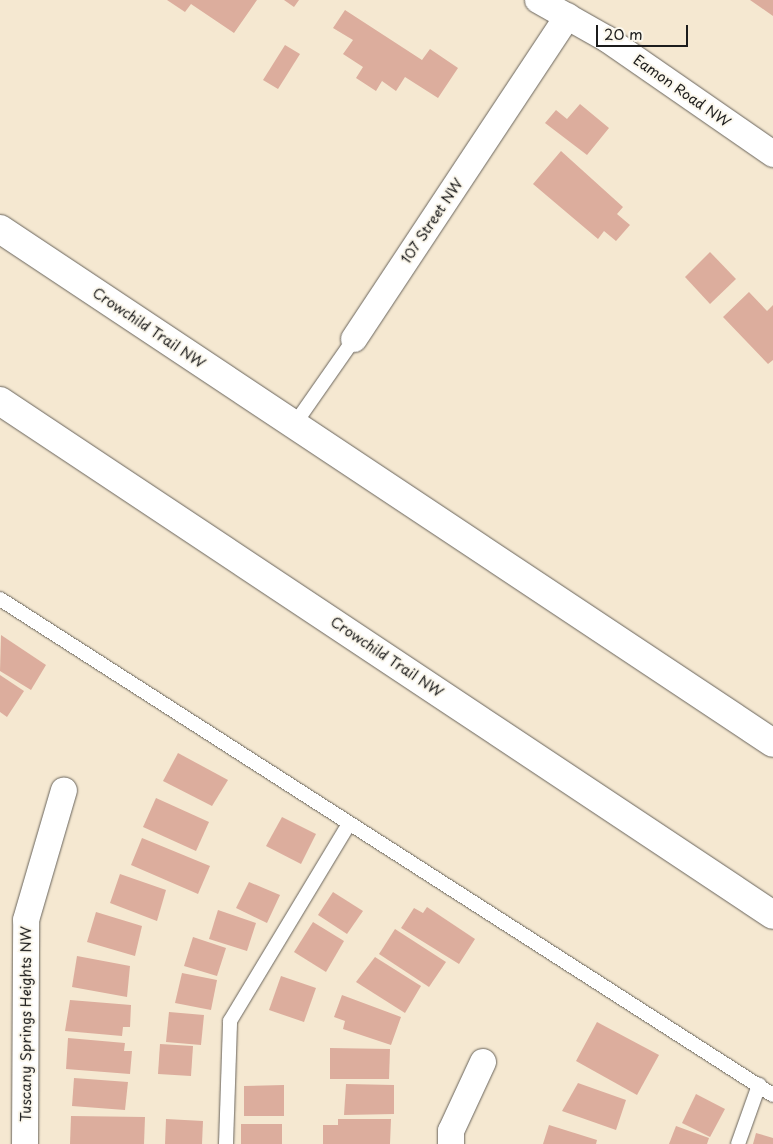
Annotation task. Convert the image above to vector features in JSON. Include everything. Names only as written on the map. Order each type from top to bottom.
[{"type":"highway","name":"Crowchild Trail NW","points":[[0,229],[773,743]]},
{"type":"highway","name":"Crowchild Trail NW","points":[[0,400],[773,915]]},
{"type":"street","name":"Eamon Road NW","points":[[538,0],[568,16],[773,154]]},
{"type":"street","name":"107 Street NW","points":[[354,339],[568,16]]},
{"type":"street","name":"Tuscany Springs Heights NW","points":[[25,1144],[26,920],[64,790]]},
{"type":"street","points":[[451,1144],[451,1131],[484,1062]]},
{"type":"lane","name":"107 Street NW","points":[[294,425],[354,339]]},
{"type":"lane","points":[[0,599],[773,1095]]},
{"type":"lane","points":[[226,1144],[230,1020],[349,824]]},
{"type":"lane","points":[[738,1144],[758,1085]]},
{"type":"building","points":[[167,0],[257,0],[234,33],[191,4],[185,12]]},
{"type":"building","points":[[284,0],[299,0],[294,7]]},
{"type":"building","points":[[750,0],[773,0],[773,16]]},
{"type":"building","points":[[345,10],[422,60],[430,49],[458,68],[438,98],[405,77],[396,91],[382,81],[376,91],[356,78],[363,67],[343,54],[353,40],[333,28]]},
{"type":"building","points":[[285,45],[300,54],[278,89],[263,80]]},
{"type":"building","points":[[580,104],[609,128],[587,155],[545,123],[556,110],[567,119]]},
{"type":"building","points":[[561,151],[623,207],[617,214],[630,225],[616,241],[604,231],[598,239],[533,184]]},
{"type":"building","points":[[710,252],[736,279],[710,304],[685,277]]},
{"type":"building","points":[[749,292],[767,311],[773,305],[773,360],[768,364],[723,317]]},
{"type":"building","points":[[1,635],[46,665],[31,690],[0,671]]},
{"type":"building","points":[[0,675],[24,691],[7,717],[0,712]]},
{"type":"building","points":[[178,753],[228,780],[212,806],[163,781]]},
{"type":"building","points":[[156,798],[209,822],[196,851],[143,827]]},
{"type":"building","points":[[282,817],[316,834],[301,864],[266,846]]},
{"type":"building","points":[[142,838],[210,866],[198,894],[131,865]]},
{"type":"building","points":[[120,874],[166,890],[157,921],[110,903]]},
{"type":"building","points":[[249,882],[280,895],[267,923],[236,908]]},
{"type":"building","points":[[333,892],[363,911],[347,934],[318,915]]},
{"type":"building","points":[[427,907],[475,939],[459,964],[401,928],[414,908],[423,913]]},
{"type":"building","points":[[218,910],[256,923],[247,951],[209,939]]},
{"type":"building","points":[[96,912],[142,926],[135,956],[87,942]]},
{"type":"building","points":[[313,922],[344,941],[326,972],[294,952]]},
{"type":"building","points":[[395,929],[446,962],[429,987],[379,954]]},
{"type":"building","points":[[193,937],[226,948],[217,976],[184,966]]},
{"type":"building","points":[[77,956],[130,966],[127,997],[72,987]]},
{"type":"building","points":[[375,957],[421,986],[405,1013],[356,982]]},
{"type":"building","points":[[182,973],[217,980],[211,1010],[175,1003]]},
{"type":"building","points":[[281,976],[316,988],[304,1022],[269,1010]]},
{"type":"building","points":[[342,995],[401,1017],[391,1045],[343,1029],[345,1021],[334,1017]]},
{"type":"building","points":[[70,1000],[131,1005],[130,1027],[123,1027],[122,1036],[65,1031]]},
{"type":"building","points":[[169,1012],[204,1015],[201,1045],[166,1042]]},
{"type":"building","points":[[597,1022],[659,1055],[637,1095],[576,1061]]},
{"type":"building","points":[[68,1038],[125,1043],[124,1051],[132,1051],[130,1074],[66,1069]]},
{"type":"building","points":[[160,1044],[193,1046],[191,1076],[158,1074]]},
{"type":"building","points":[[330,1048],[390,1049],[389,1079],[330,1079]]},
{"type":"building","points":[[74,1078],[128,1082],[125,1110],[72,1106]]},
{"type":"building","points":[[578,1083],[626,1100],[616,1130],[562,1111]]},
{"type":"building","points":[[346,1084],[394,1085],[394,1114],[344,1115]]},
{"type":"building","points":[[284,1085],[284,1116],[244,1116],[244,1086]]},
{"type":"building","points":[[696,1094],[725,1109],[710,1137],[682,1123]]},
{"type":"building","points":[[71,1116],[145,1117],[144,1144],[70,1144]]},
{"type":"building","points":[[166,1119],[203,1121],[202,1144],[165,1144]]},
{"type":"building","points":[[338,1119],[391,1119],[390,1144],[323,1144],[323,1125],[338,1125]]},
{"type":"building","points":[[241,1124],[282,1124],[282,1144],[241,1144]]},
{"type":"building","points":[[549,1125],[597,1140],[596,1144],[543,1144]]},
{"type":"building","points":[[676,1126],[709,1138],[707,1144],[669,1144]]},
{"type":"building","points":[[756,1133],[773,1138],[773,1144],[753,1144]]}]
